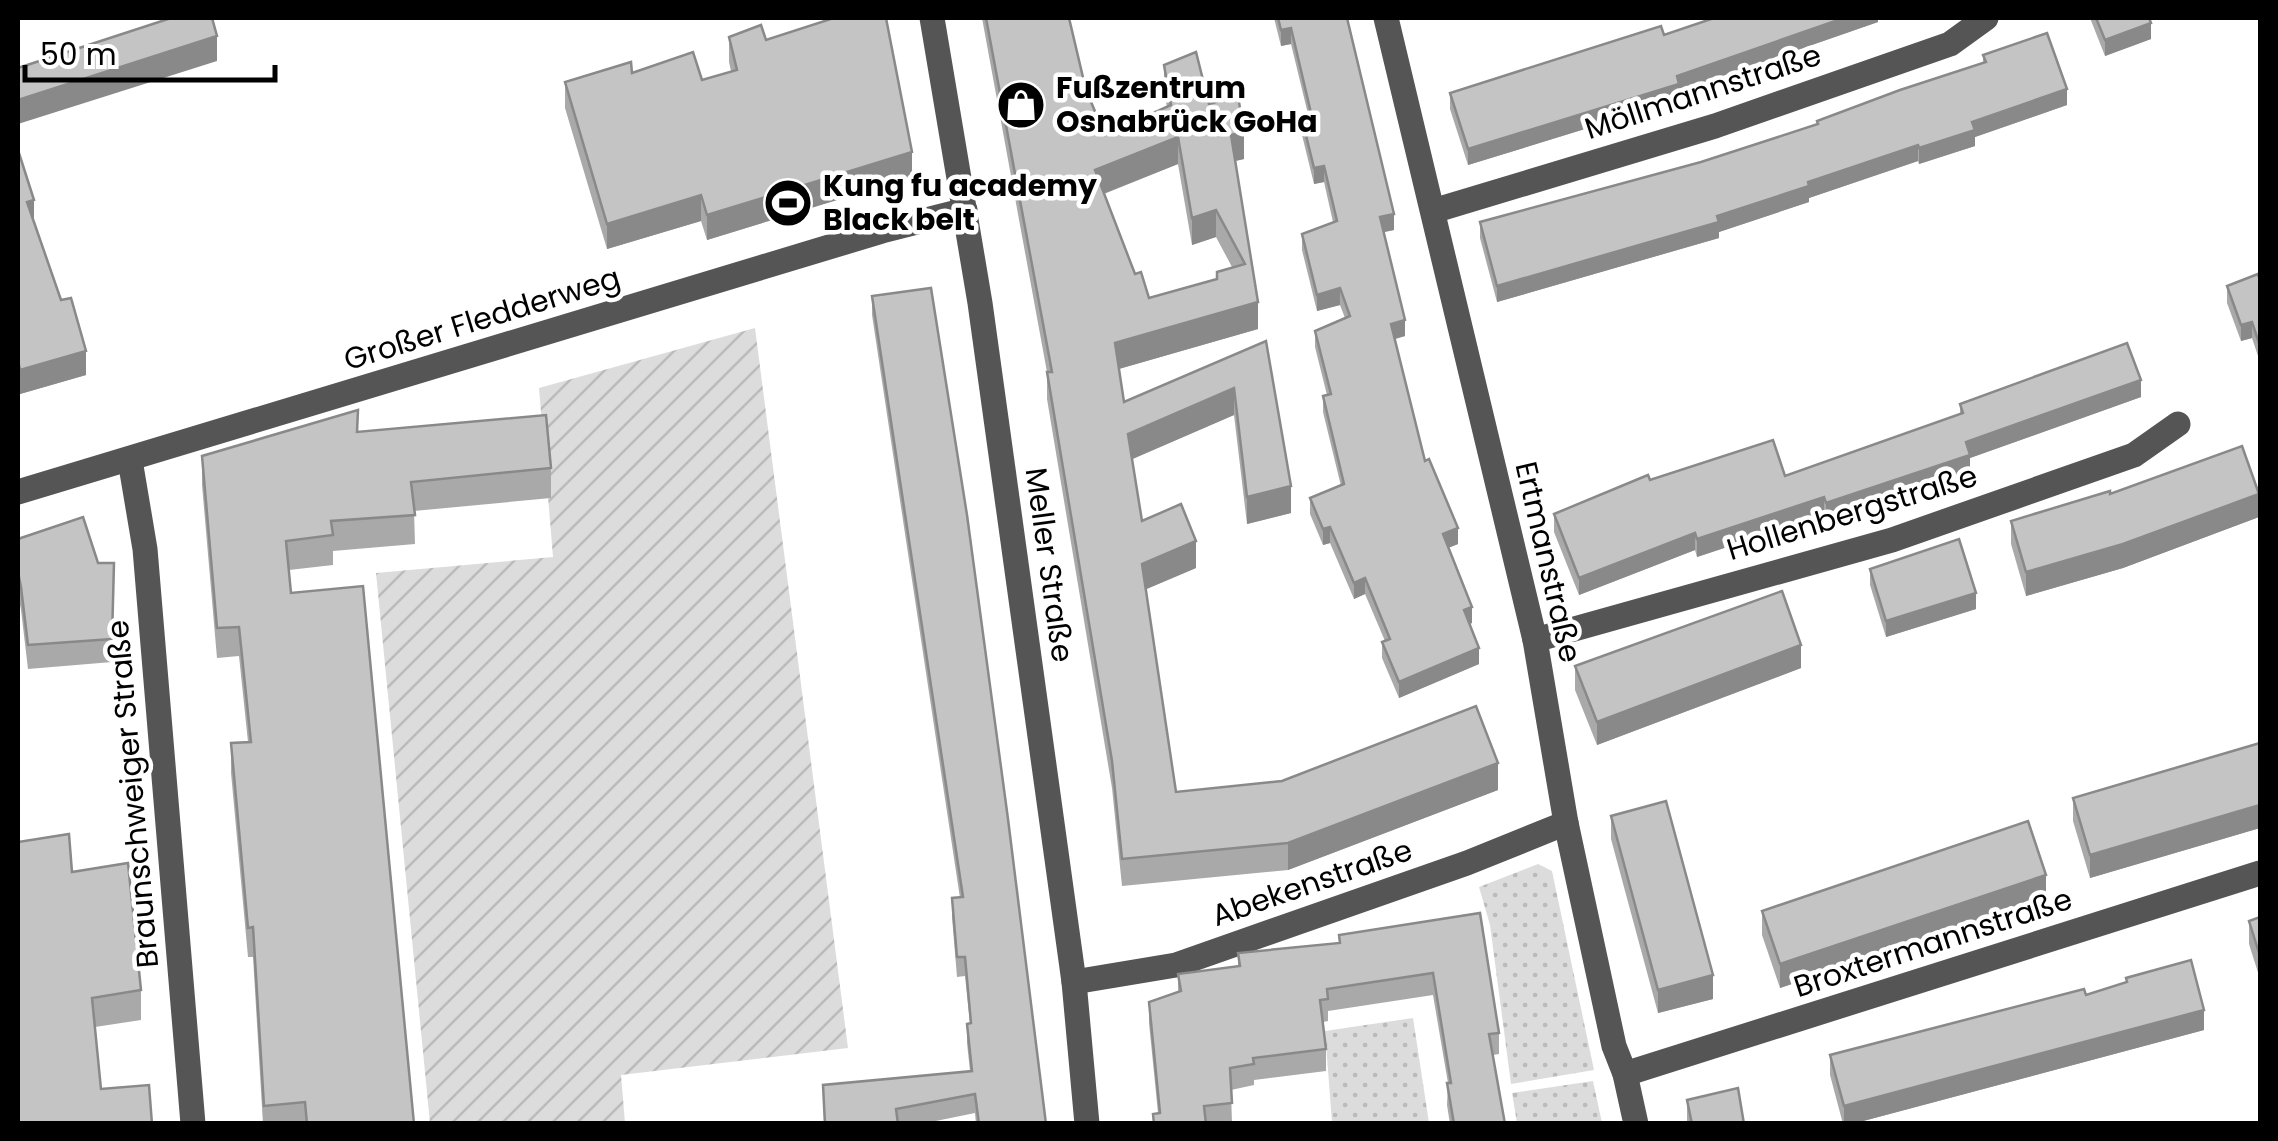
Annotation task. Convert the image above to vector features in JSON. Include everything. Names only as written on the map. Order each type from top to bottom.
[{"type":"street","name":"Meller Straße","points":[[932,18],[965,210],[1074,982],[1087,1124]]},
{"type":"street","name":"Ertmanstraße","points":[[1386,18],[1535,640],[1566,823],[1614,1046],[1626,1074],[1636,1124]]},
{"type":"street","name":"Möllmannstraße","points":[[1432,211],[1715,126],[1950,44],[1986,18]]},
{"type":"street","name":"Großer Fledderweg","points":[[18,492],[882,231],[965,210]]},
{"type":"street","name":"Hollenbergstraße","points":[[1535,640],[1892,540],[2134,455],[2178,424]]},
{"type":"street","name":"Braunschweiger Straße","points":[[130,460],[146,550],[193,1124]]},
{"type":"street","name":"Abekenstraße","points":[[1074,982],[1176,965],[1566,823]]},
{"type":"street","name":"Broxtermannstraße","points":[[1626,1074],[2260,873]]},
{"type":"shaded area","points":[[755,328],[848,1048],[621,1075],[625,1123],[430,1123],[376,573],[553,557],[539,388]]},
{"type":"shaded area","points":[[1538,864],[1552,871],[1594,1070],[1511,1084],[1490,925],[1479,887]]},
{"type":"shaded area","points":[[1413,1018],[1429,1123],[1332,1123],[1325,1031]]},
{"type":"shaded area","points":[[1593,1081],[1602,1123],[1517,1123],[1512,1093]]},
{"type":"building","points":[[171,18],[212,18],[217,36],[18,100],[18,68]]},
{"type":"building","points":[[830,18],[886,18],[912,152],[707,215],[701,195],[607,224],[565,82],[631,62],[632,73],[693,52],[702,80],[737,70],[729,37],[761,25],[766,40]]},
{"type":"building","points":[[986,18],[1069,18],[1086,90],[1105,135],[1171,105],[1164,65],[1196,52],[1209,104],[1238,96],[1244,132],[1231,135],[1258,302],[1115,343],[1124,402],[1266,341],[1291,486],[1247,497],[1234,388],[1128,434],[1142,521],[1181,504],[1196,541],[1142,564],[1176,792],[1282,781],[1476,706],[1498,763],[1288,843],[1122,859],[1112,761],[1047,372],[1052,372]],"holes":[[[1178,137],[1192,218],[1216,210],[1245,264],[1217,272],[1217,279],[1149,298],[1141,272],[1135,274],[1095,170]]]},
{"type":"building","points":[[1278,18],[1347,18],[1394,214],[1380,217],[1405,320],[1391,324],[1425,461],[1429,459],[1458,528],[1443,534],[1472,607],[1464,610],[1479,648],[1399,682],[1382,642],[1390,639],[1365,578],[1354,583],[1330,527],[1323,529],[1310,498],[1344,484],[1323,396],[1331,394],[1315,331],[1350,316],[1340,288],[1317,295],[1302,234],[1337,221],[1324,166],[1314,168],[1301,115],[1311,113],[1291,28],[1281,30]]},
{"type":"building","points":[[1714,18],[1844,18],[1677,76],[1679,84],[1468,149],[1450,93],[1661,26],[1664,35]]},
{"type":"building","points":[[2096,18],[2149,18],[2151,23],[2105,40]]},
{"type":"building","points":[[2047,33],[2067,89],[1972,122],[1975,130],[1919,148],[1918,145],[1717,216],[1719,222],[1497,286],[1480,222],[1701,162],[1818,124],[1817,121],[1900,90],[1986,62],[1983,55]]},
{"type":"building","points":[[18,150],[34,200],[27,202],[61,300],[71,298],[86,351],[20,370],[18,360]]},
{"type":"building","points":[[2258,274],[2260,346],[2252,322],[2241,325],[2227,286]]},
{"type":"building","points":[[931,288],[967,515],[1046,1124],[979,1124],[975,1094],[896,1109],[898,1124],[825,1124],[823,1085],[972,1071],[965,957],[957,957],[952,898],[963,897],[872,296]]},
{"type":"building","points":[[2127,343],[2141,380],[1966,442],[1970,455],[1826,503],[1824,497],[1697,539],[1695,533],[1579,578],[1554,514],[1648,475],[1650,480],[1773,440],[1785,476],[1963,413],[1960,404]]},
{"type":"building","points":[[358,410],[357,432],[546,415],[551,468],[411,482],[415,515],[331,521],[333,535],[286,541],[291,593],[363,586],[414,1124],[307,1124],[305,1102],[264,1106],[253,927],[248,928],[231,743],[251,742],[239,627],[217,628],[202,456]]},
{"type":"building","points":[[2242,446],[2259,494],[2123,544],[2026,572],[2011,521],[2110,494]]},
{"type":"building","points":[[83,517],[98,563],[114,563],[112,639],[28,645],[18,572],[18,539]]},
{"type":"building","points":[[1959,539],[1976,593],[1886,621],[1870,569]]},
{"type":"building","points":[[1782,591],[1801,645],[1597,722],[1575,666]]},
{"type":"building","points":[[2260,743],[2260,805],[2090,855],[2073,798]]},
{"type":"building","points":[[1666,801],[1713,975],[1658,990],[1611,816]]},
{"type":"building","points":[[2028,821],[2046,875],[1780,964],[1762,911]]},
{"type":"building","points":[[69,834],[72,872],[128,863],[141,990],[92,998],[101,1089],[149,1085],[152,1124],[18,1124],[18,842]]},
{"type":"building","points":[[1480,913],[1499,1033],[1489,1034],[1505,1124],[1454,1124],[1433,973],[1327,989],[1328,999],[1320,1000],[1326,1049],[1253,1058],[1254,1064],[1230,1068],[1232,1103],[1204,1106],[1206,1124],[1154,1124],[1153,1114],[1160,1113],[1149,1002],[1181,991],[1178,974],[1240,966],[1238,953],[1340,943],[1339,935]]},
{"type":"building","points":[[2260,917],[2260,956],[2249,921]]},
{"type":"building","points":[[2191,960],[2204,1010],[1844,1106],[1830,1055],[2084,989],[2086,995],[2127,982],[2126,978]]},
{"type":"building","points":[[1738,1088],[1744,1124],[1692,1124],[1687,1100]]},
{"type":"place","name":"Fußzentrum Osnabrück GoHa","points":[[1021,105]]},
{"type":"place","name":"Kung fu academy Black belt","points":[[788,203]]}]
